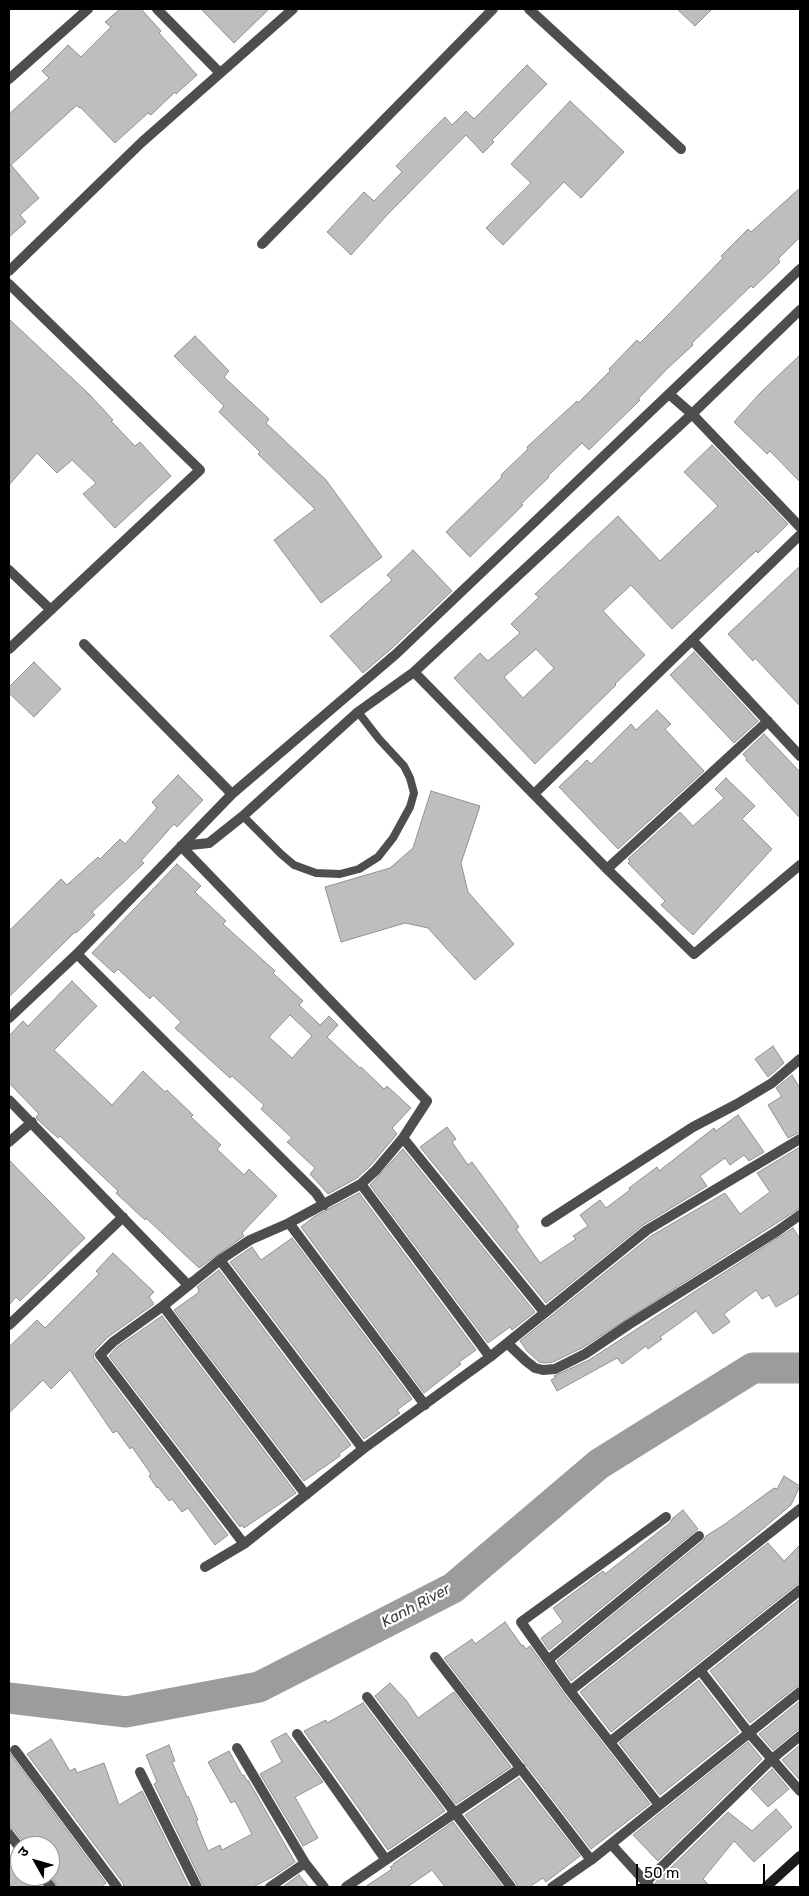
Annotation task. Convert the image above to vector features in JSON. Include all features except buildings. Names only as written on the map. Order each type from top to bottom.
[{"type":"street","points":[[9,79],[88,9]]},
{"type":"street","points":[[157,9],[220,73]]},
{"type":"street","points":[[9,271],[142,142],[293,9]]},
{"type":"street","points":[[262,244],[493,9]]},
{"type":"street","points":[[529,9],[681,149]]},
{"type":"street","points":[[9,1018],[78,954],[232,794],[396,654],[800,269]]},
{"type":"street","points":[[9,284],[200,470],[9,649]]},
{"type":"street","points":[[181,846],[209,843],[243,816],[358,712],[414,672],[692,414],[800,310]]},
{"type":"street","points":[[670,394],[692,414],[800,527]]},
{"type":"street","points":[[534,794],[800,535]]},
{"type":"street","points":[[9,570],[51,610]]},
{"type":"street","points":[[692,640],[800,756]]},
{"type":"street","points":[[84,644],[232,794]]},
{"type":"street","points":[[414,672],[607,870],[694,954],[800,865]]},
{"type":"street","points":[[607,870],[768,721]]},
{"type":"street","points":[[181,846],[427,1101],[403,1138],[376,1170],[361,1184],[289,1223],[250,1240],[220,1260],[163,1306],[113,1342],[100,1356],[244,1544]]},
{"type":"street","points":[[78,954],[316,1192],[324,1205]]},
{"type":"street","points":[[546,1222],[693,1127],[772,1083],[800,1059]]},
{"type":"street","points":[[9,1100],[188,1285]]},
{"type":"street","points":[[9,1142],[32,1122]]},
{"type":"street","points":[[403,1138],[544,1312]]},
{"type":"street","points":[[205,1567],[244,1544],[363,1449],[490,1358],[544,1312],[647,1230],[800,1139]]},
{"type":"street","points":[[361,1184],[490,1358]]},
{"type":"street","points":[[507,1343],[535,1368],[543,1370],[555,1369],[586,1354],[800,1215]]},
{"type":"street","points":[[9,1325],[123,1217]]},
{"type":"street","points":[[289,1223],[425,1405]]},
{"type":"street","points":[[220,1260],[363,1449]]},
{"type":"street","points":[[163,1306],[306,1495]]},
{"type":"street","points":[[570,1692],[800,1509]]},
{"type":"street","points":[[660,1805],[570,1692],[521,1622],[666,1517]]},
{"type":"street","points":[[548,1660],[699,1536]]},
{"type":"street","points":[[610,1742],[800,1590]]},
{"type":"street","points":[[435,1657],[591,1860]]},
{"type":"street","points":[[700,1670],[749,1733],[800,1791]]},
{"type":"street","points":[[552,1887],[591,1860],[800,1692]]},
{"type":"street","points":[[367,1698],[511,1887]]},
{"type":"street","points":[[297,1734],[386,1860]]},
{"type":"street","points":[[611,1844],[648,1885],[772,1759],[800,1736]]},
{"type":"street","points":[[238,1748],[305,1863],[324,1887]]},
{"type":"street","points":[[15,1750],[117,1887]]},
{"type":"street","points":[[346,1887],[520,1768]]},
{"type":"street","points":[[140,1772],[197,1887]]},
{"type":"street","points":[[766,1887],[799,1858]]},
{"type":"street","points":[[270,1887],[305,1863]]},
{"type":"lane","points":[[243,816],[280,854],[294,864],[316,873],[340,874],[359,869],[378,857],[393,838],[410,808],[414,793],[404,766],[379,739],[358,712]]},
{"type":"waterway","name":"Kanh River","points":[[9,1698],[126,1712],[259,1687],[453,1588],[599,1464],[753,1368],[800,1368]]}]
